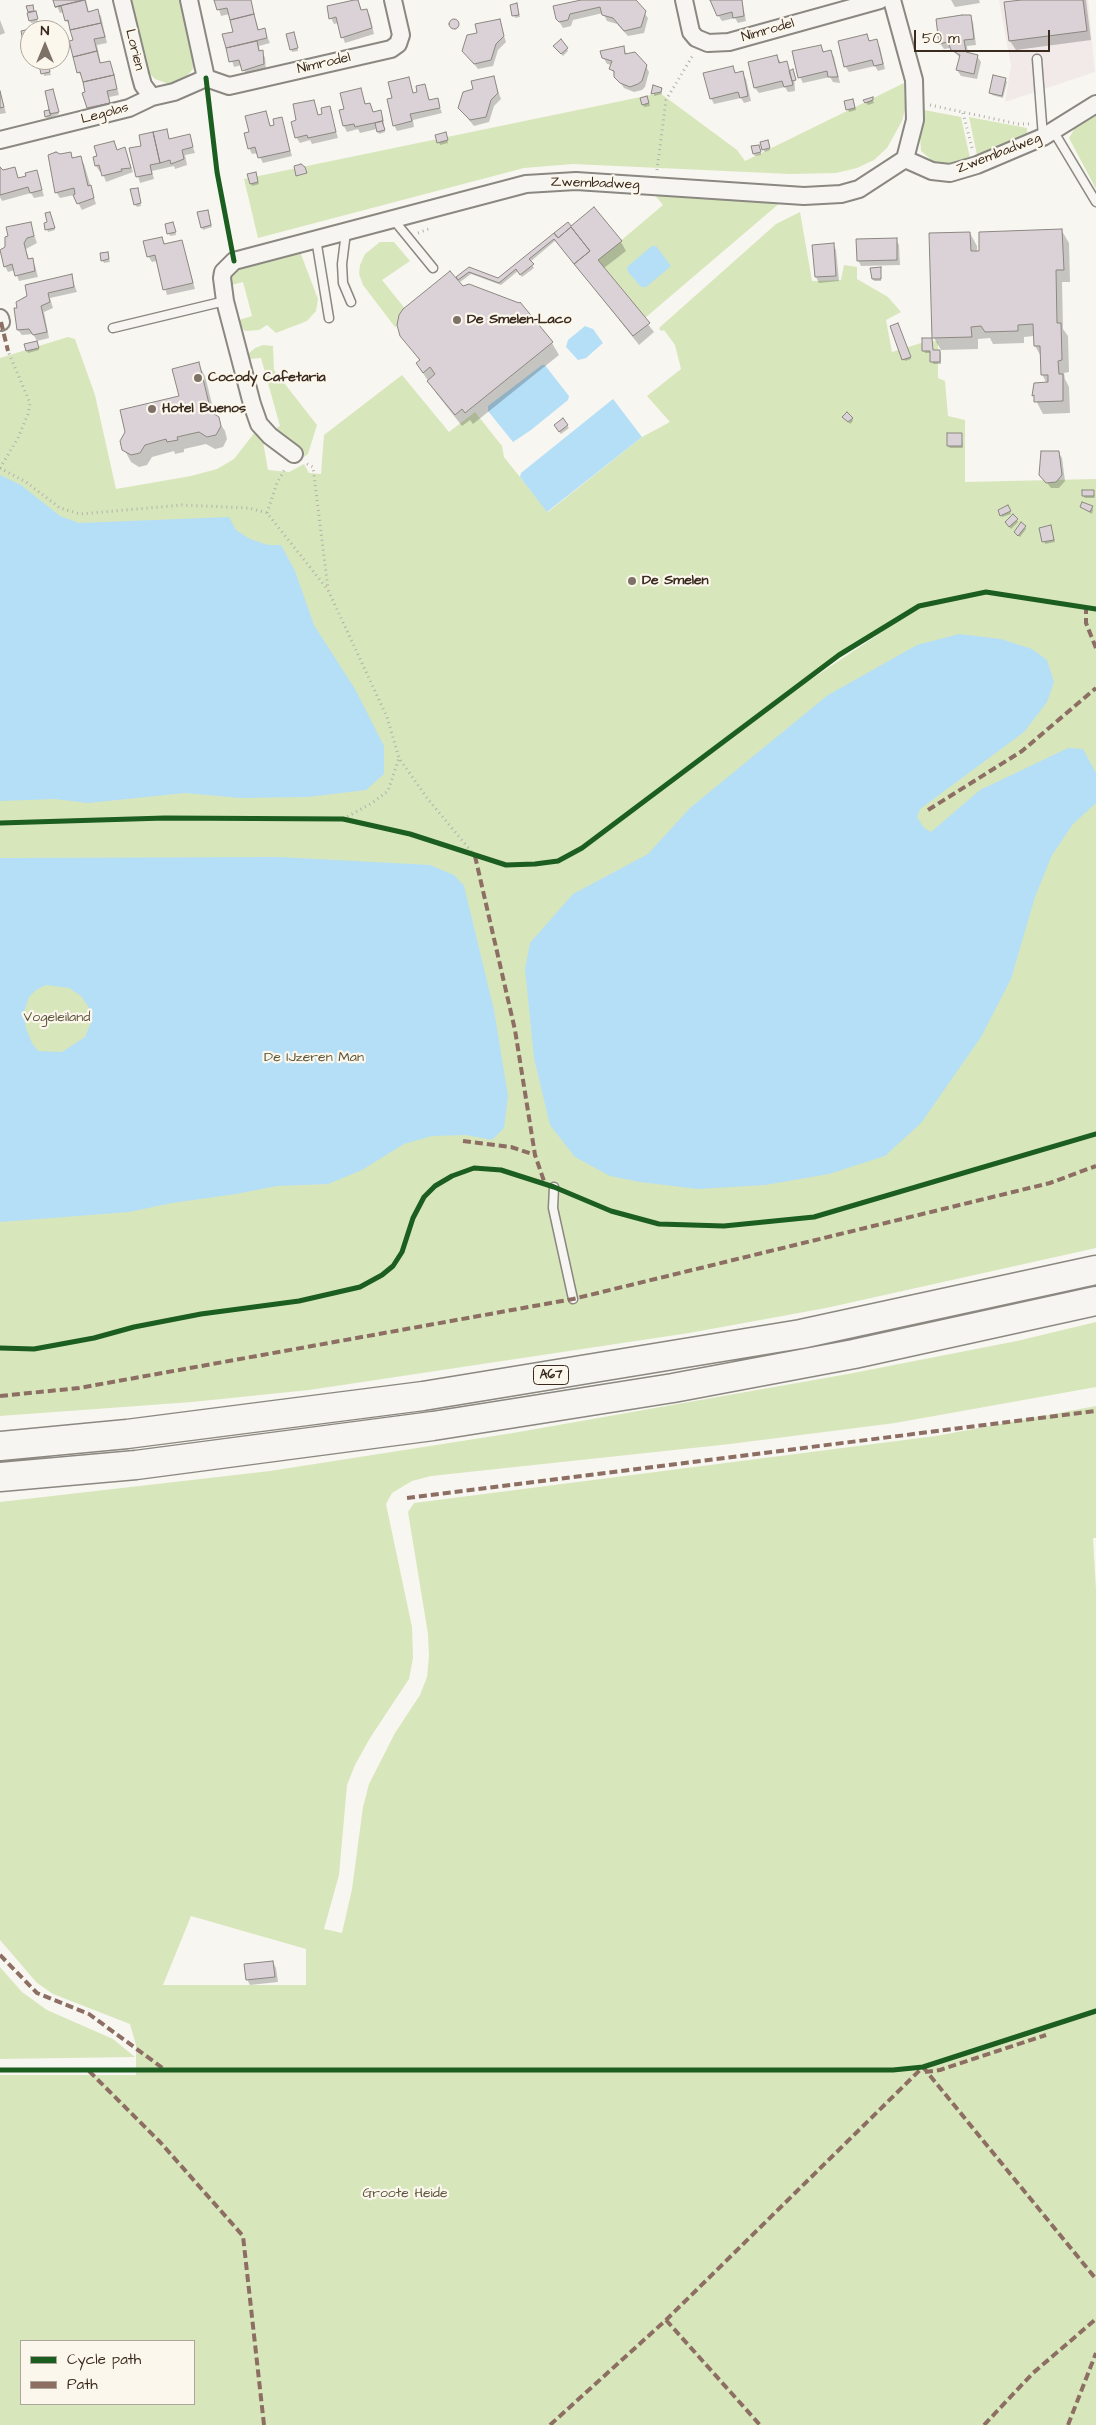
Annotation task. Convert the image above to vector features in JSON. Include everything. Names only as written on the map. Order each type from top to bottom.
[{"type":"highway","name":"A67","points":[[0,1446],[127,1434],[423,1396],[801,1334],[1096,1270]]},
{"type":"highway","name":"A67","points":[[0,1477],[136,1465],[432,1426],[673,1388],[854,1354],[1096,1301]]},
{"type":"street","name":"Lorien","points":[[122,0],[143,85],[152,97]]},
{"type":"street","points":[[189,0],[206,78]]},
{"type":"street","name":"Nimrodel","points":[[206,78],[229,86],[391,49],[398,44],[401,36],[393,0]]},
{"type":"street","points":[[684,0],[691,32],[702,42]]},
{"type":"street","name":"Nimrodel","points":[[702,42],[729,42],[880,0]]},
{"type":"street","points":[[892,0],[914,80],[914,120],[905,159]]},
{"type":"street","name":"Legolas","points":[[0,140],[129,108],[152,97],[174,92],[206,78]]},
{"type":"street","name":"Zwembadweg","points":[[294,454],[270,436],[259,424],[247,388],[225,301],[223,272],[234,262],[526,184],[576,181],[804,196],[841,194],[865,186],[905,159],[932,171],[950,173],[977,165],[1096,104]]},
{"type":"lane","points":[[1037,59],[1046,131],[1096,202]]},
{"type":"lane","points":[[393,219],[432,268]]},
{"type":"lane","points":[[346,232],[342,264],[343,283],[351,302]]},
{"type":"lane","points":[[316,239],[329,318]]},
{"type":"lane","points":[[113,328],[225,301]]},
{"type":"lane","points":[[554,1187],[554,1208],[573,1299]]},
{"type":"path","points":[[654,186],[666,100],[702,42]]},
{"type":"path","points":[[915,102],[1046,131]]},
{"type":"path","points":[[963,113],[977,165]]},
{"type":"path","points":[[407,236],[433,228]]},
{"type":"path","points":[[8,352],[30,403],[28,414],[18,438],[0,468],[26,482],[60,508],[80,514],[182,505],[249,508],[267,513],[328,590],[387,717],[399,758],[427,798],[475,856]]},
{"type":"path","points":[[267,513],[277,484],[294,454],[312,468],[328,590]]},
{"type":"path","points":[[343,818],[372,803],[388,791],[399,758]]},
{"type":"path","points":[[334,818],[353,821]]},
{"type":"path","points":[[466,853],[483,858]]},
{"type":"shaded area","points":[[999,0],[1088,0],[1095,72],[1005,102],[1011,66]]},
{"type":"green space","points":[[130,0],[181,0],[195,58],[193,69],[183,80],[169,84],[155,79],[146,68]]},
{"type":"green space","points":[[904,83],[905,109],[902,121],[887,148],[874,160],[857,168],[836,173],[790,174],[573,164],[524,168],[258,238],[244,179],[660,93],[737,150],[745,161]]},
{"type":"green space","points":[[924,110],[961,117],[970,158],[952,165],[935,163],[921,151],[920,135]]},
{"type":"green space","points":[[1096,112],[1096,189],[1069,138],[1075,128]]},
{"type":"green space","points":[[969,117],[1027,128],[1027,134],[977,155]]},
{"type":"green space","points":[[649,188],[788,196],[645,318],[598,260],[663,205]]},
{"type":"green space","name":"De IJzeren Man","points":[[800,212],[812,281],[841,280],[844,265],[857,267],[857,279],[888,297],[901,312],[886,320],[892,352],[931,340],[938,342],[938,378],[945,381],[948,416],[965,420],[965,482],[1096,479],[1096,1248],[826,1308],[689,1333],[309,1390],[192,1402],[0,1416],[0,358],[68,337],[75,339],[95,395],[116,489],[191,476],[217,469],[234,459],[255,432],[262,436],[268,470],[289,472],[304,464],[309,473],[321,474],[324,435],[402,375],[449,432],[475,412],[502,446],[504,457],[548,512],[642,437],[670,422],[647,396],[681,369],[675,345],[664,330],[661,331],[659,328],[776,224]],"holes":[[[930,600],[810,680],[892,621]]]},
{"type":"green space","points":[[380,242],[394,242],[410,261],[382,280],[411,316],[395,327],[363,285],[359,274],[360,265],[365,254]]},
{"type":"green space","points":[[299,249],[318,299],[316,311],[307,321],[276,333],[267,325],[259,330],[245,331],[241,327],[239,320],[252,316],[243,282],[232,285],[231,276],[233,269]]},
{"type":"green space","points":[[263,345],[273,346],[274,370],[317,425],[308,454],[304,457],[274,429],[280,426],[261,358],[249,359],[248,354],[255,348]]},
{"type":"green space","name":"Groote Heide","points":[[1096,1322],[1096,1387],[895,1423],[730,1444],[431,1476],[412,1481],[392,1493],[386,1504],[412,1627],[413,1658],[409,1679],[370,1738],[355,1765],[347,1785],[339,1875],[324,1929],[342,1933],[352,1889],[363,1807],[369,1784],[395,1733],[420,1695],[427,1677],[429,1656],[428,1634],[408,1512],[414,1503],[936,1436],[1096,1406],[1096,1538],[1093,1538],[1096,1589],[1096,2425],[0,2425],[0,2075],[136,2075],[136,2045],[130,2024],[53,1994],[37,1983],[0,1940],[0,1502],[270,1471],[513,1433],[848,1374],[1017,1341]],"holes":[[[191,1916],[306,1949],[306,1985],[163,1985]]]},
{"type":"green space","points":[[0,1967],[22,1992],[47,2010],[113,2039],[135,2057],[0,2059]]},
{"type":"water","points":[[652,246],[656,246],[671,266],[646,287],[641,287],[628,272],[627,267]]},
{"type":"water","points":[[585,326],[593,329],[603,343],[586,358],[578,360],[566,347],[568,340]]},
{"type":"water","points":[[542,365],[545,365],[569,396],[568,400],[513,442],[488,411],[488,406]]},
{"type":"water","points":[[613,399],[642,437],[547,512],[520,477],[521,473]]},
{"type":"water","points":[[0,475],[21,485],[60,516],[79,523],[229,517],[236,530],[250,539],[268,545],[281,545],[295,571],[314,625],[355,689],[384,746],[384,774],[366,790],[308,797],[240,798],[185,793],[88,803],[55,799],[0,801]]},
{"type":"water","points":[[959,634],[1001,639],[1032,649],[1047,660],[1054,682],[1047,702],[1024,732],[920,809],[917,817],[924,828],[931,832],[980,790],[1068,748],[1083,749],[1096,773],[1096,803],[1073,824],[1052,855],[1035,897],[1011,979],[981,1037],[921,1123],[885,1156],[829,1174],[765,1185],[698,1189],[640,1182],[610,1176],[575,1157],[550,1125],[534,1058],[525,969],[530,943],[573,894],[648,854],[690,808],[828,695],[917,645]]},
{"type":"water","points":[[279,857],[430,865],[454,875],[464,886],[494,1010],[508,1096],[504,1128],[492,1140],[466,1135],[432,1136],[404,1144],[362,1170],[328,1184],[277,1186],[129,1212],[0,1222],[0,858]],"holes":[[[46,985],[69,988],[81,996],[88,1006],[92,1020],[85,1037],[62,1052],[38,1051],[32,1043],[26,1028],[24,1012],[29,997],[36,990]]]},
{"type":"building","points":[[53,0],[83,0],[55,7]]},
{"type":"building","points":[[85,0],[88,12],[98,9],[101,23],[70,30],[70,20],[65,20],[61,6],[55,7]]},
{"type":"building","points":[[214,0],[251,0],[254,14],[230,20],[227,8],[217,10]]},
{"type":"building","points":[[358,0],[361,10],[367,9],[372,28],[341,38],[336,17],[329,19],[327,6]]},
{"type":"building","points":[[581,0],[636,0],[646,11],[641,27],[624,31],[613,18],[602,15],[600,7],[570,14],[568,20],[559,22],[556,19],[553,6]]},
{"type":"building","points":[[710,0],[742,0],[744,16],[733,18],[732,12],[717,16]]},
{"type":"building","points":[[1021,0],[1083,0],[1087,31],[1009,41],[1004,2]]},
{"type":"building","points":[[517,3],[519,15],[512,16],[510,5]]},
{"type":"building","points":[[33,5],[34,11],[28,12],[26,6]]},
{"type":"building","points":[[36,11],[38,19],[29,20],[27,13]]},
{"type":"building","points":[[254,14],[258,30],[265,28],[267,38],[226,48],[222,34],[233,32],[230,20]]},
{"type":"building","points":[[971,15],[974,39],[964,40],[966,52],[978,55],[974,74],[956,70],[960,55],[951,50],[948,42],[939,44],[936,19]]},
{"type":"building","points":[[454,19],[459,24],[454,29],[449,24]]},
{"type":"building","points":[[500,19],[504,36],[496,44],[491,60],[474,64],[462,51],[467,35],[477,33],[475,24]]},
{"type":"building","points":[[101,23],[105,37],[94,39],[97,51],[73,57],[70,41],[73,40],[70,30]]},
{"type":"building","points":[[294,32],[298,48],[290,50],[286,34]]},
{"type":"building","points":[[867,34],[869,41],[877,39],[883,64],[874,66],[872,60],[844,67],[838,41]]},
{"type":"building","points":[[561,39],[568,48],[561,54],[553,46]]},
{"type":"building","points":[[257,41],[259,51],[263,50],[264,64],[242,71],[239,60],[229,62],[226,48]]},
{"type":"building","points":[[821,45],[823,52],[831,50],[838,77],[828,77],[827,71],[798,78],[792,51]]},
{"type":"building","points":[[624,46],[625,54],[635,52],[647,65],[642,81],[630,87],[620,83],[614,77],[614,71],[609,69],[612,61],[602,58],[600,51]]},
{"type":"building","points":[[97,51],[100,63],[110,61],[114,75],[83,82],[80,72],[77,73],[73,57]]},
{"type":"building","points":[[777,55],[779,63],[787,61],[793,85],[784,87],[782,81],[754,88],[748,62]]},
{"type":"building","points":[[733,66],[735,73],[743,71],[748,96],[740,98],[738,92],[710,99],[703,73]]},
{"type":"building","points":[[793,69],[796,80],[792,81],[789,71]]},
{"type":"building","points":[[40,70],[50,70],[50,72],[41,74]]},
{"type":"building","points":[[114,75],[117,89],[107,91],[110,103],[87,108],[82,93],[85,92],[83,82]]},
{"type":"building","points":[[993,75],[1006,78],[1002,96],[989,93]]},
{"type":"building","points":[[494,76],[498,93],[491,100],[486,117],[470,120],[458,108],[463,92],[473,89],[471,81]]},
{"type":"building","points":[[409,77],[413,93],[417,92],[416,86],[425,84],[429,100],[438,98],[440,108],[410,114],[412,121],[393,126],[387,99],[392,98],[388,82]]},
{"type":"building","points":[[653,85],[662,88],[661,92],[651,94]]},
{"type":"building","points":[[361,88],[365,104],[370,103],[373,112],[381,110],[383,121],[355,127],[354,124],[343,126],[339,110],[344,109],[340,93]]},
{"type":"building","points":[[53,89],[59,112],[50,114],[45,91]]},
{"type":"building","points":[[0,91],[4,107],[0,108]]},
{"type":"building","points":[[647,96],[649,103],[642,105],[640,98]]},
{"type":"building","points":[[873,97],[873,100],[865,103],[863,100]]},
{"type":"building","points":[[853,99],[855,108],[846,110],[844,101]]},
{"type":"building","points":[[314,100],[318,115],[322,114],[321,108],[330,106],[336,132],[308,138],[307,135],[295,138],[291,122],[296,120],[293,104]]},
{"type":"building","points":[[49,110],[51,115],[45,117],[44,111]]},
{"type":"building","points":[[266,111],[270,126],[274,125],[273,119],[282,117],[290,151],[258,158],[255,147],[248,149],[244,133],[249,132],[245,116]]},
{"type":"building","points":[[382,121],[385,130],[377,132],[375,123]]},
{"type":"building","points":[[167,129],[169,139],[190,134],[193,147],[182,150],[184,159],[171,164],[170,160],[160,163],[153,132]]},
{"type":"building","points":[[153,132],[160,163],[150,165],[152,174],[136,177],[129,148],[141,146],[139,135]]},
{"type":"building","points":[[446,132],[448,140],[437,143],[435,135]]},
{"type":"building","points":[[768,140],[770,148],[762,150],[760,142]]},
{"type":"building","points":[[114,141],[117,150],[125,147],[131,168],[121,169],[122,171],[102,176],[99,165],[95,166],[93,157],[97,156],[94,146]]},
{"type":"building","points":[[759,145],[761,152],[753,154],[751,146]]},
{"type":"building","points":[[56,152],[60,154],[71,152],[72,158],[81,156],[88,186],[91,185],[94,198],[77,204],[73,195],[75,194],[74,188],[55,193],[48,155]]},
{"type":"building","points":[[301,164],[305,167],[307,173],[296,176],[294,166]]},
{"type":"building","points":[[0,167],[3,170],[15,167],[18,178],[26,176],[25,173],[37,170],[42,190],[30,193],[28,187],[0,195]]},
{"type":"building","points":[[256,172],[258,182],[250,184],[247,174]]},
{"type":"building","points":[[138,188],[141,203],[134,205],[130,189]]},
{"type":"building","points":[[594,207],[622,241],[598,260],[650,323],[633,336],[574,264],[590,251],[571,227],[558,238],[554,233],[568,222],[571,226]]},
{"type":"building","points":[[208,210],[211,225],[201,228],[197,212]]},
{"type":"building","points":[[50,212],[55,228],[45,230],[44,223],[47,222],[45,213]]},
{"type":"building","points":[[31,222],[34,236],[27,238],[24,243],[28,259],[33,258],[35,271],[15,276],[12,264],[4,267],[0,250],[5,247],[5,237],[8,236],[6,227]]},
{"type":"building","points":[[173,222],[176,232],[167,234],[165,224]]},
{"type":"building","points":[[571,227],[590,251],[574,264],[554,239],[529,259],[534,264],[520,275],[516,269],[499,283],[469,272],[458,280],[456,277],[469,267],[498,278],[554,233],[558,238]]},
{"type":"building","points":[[1062,229],[1064,270],[1056,270],[1057,323],[1061,323],[1062,360],[1058,361],[1059,374],[1063,374],[1063,401],[1034,402],[1034,395],[1032,396],[1034,383],[1048,382],[1048,375],[1041,375],[1040,346],[1034,346],[1033,324],[1018,325],[1018,331],[985,332],[981,326],[971,327],[972,337],[932,338],[929,233],[970,232],[971,251],[979,251],[979,232]]},
{"type":"building","points":[[162,237],[164,244],[182,240],[193,283],[163,290],[155,255],[147,257],[143,241]]},
{"type":"building","points":[[897,238],[897,260],[857,261],[856,239]]},
{"type":"building","points":[[834,243],[836,276],[815,277],[812,245]]},
{"type":"building","points":[[108,252],[109,259],[101,261],[100,253]]},
{"type":"building","points":[[881,267],[881,279],[872,279],[870,268]]},
{"type":"building","points":[[450,271],[463,286],[469,284],[520,302],[553,342],[465,413],[462,409],[455,415],[427,381],[435,374],[430,367],[423,373],[416,363],[420,360],[400,336],[397,325],[399,315],[403,309]]},
{"type":"building","points":[[72,274],[74,287],[48,293],[50,302],[41,306],[47,332],[33,335],[29,329],[17,330],[14,308],[17,308],[16,302],[27,296],[25,285]]},
{"type":"building","points":[[898,323],[911,357],[902,360],[890,326]]},
{"type":"building","points":[[922,338],[932,338],[933,350],[940,350],[940,362],[930,362],[930,351],[922,351]]},
{"type":"building","points":[[37,341],[39,348],[26,351],[24,344]]},
{"type":"building","points":[[199,362],[211,412],[219,417],[221,426],[216,435],[207,437],[199,432],[177,437],[178,440],[167,442],[166,439],[145,445],[140,453],[131,455],[122,450],[120,441],[125,432],[120,410],[179,396],[172,369]]},
{"type":"building","points":[[847,412],[853,418],[848,422],[842,417]]},
{"type":"building","points":[[563,418],[568,425],[559,432],[554,425]]},
{"type":"building","points":[[947,433],[962,433],[962,446],[947,446]]},
{"type":"building","points":[[1041,451],[1059,451],[1062,475],[1056,482],[1046,483],[1039,475]]},
{"type":"building","points":[[1082,490],[1094,490],[1094,496],[1082,496]]},
{"type":"building","points":[[1082,502],[1093,506],[1090,512],[1080,507]]},
{"type":"building","points":[[1008,505],[1011,511],[1000,516],[998,510]]},
{"type":"building","points":[[1013,514],[1018,519],[1009,527],[1005,522]]},
{"type":"building","points":[[1021,522],[1026,526],[1018,536],[1014,532]]},
{"type":"building","points":[[1051,525],[1054,540],[1042,542],[1039,528]]},
{"type":"building","points":[[273,1961],[275,1977],[246,1980],[244,1964]]},
{"type":"marked path","points":[[1,322],[8,351]]},
{"type":"marked path","points":[[1086,606],[1086,623],[1096,648]]},
{"type":"marked path","points":[[928,810],[1022,751],[1096,688]]},
{"type":"marked path","points":[[475,856],[515,1030],[535,1155],[545,1184]]},
{"type":"marked path","points":[[463,1141],[511,1147],[535,1155]]},
{"type":"marked path","points":[[0,1396],[79,1388],[573,1299],[1050,1183],[1096,1166]]},
{"type":"marked path","points":[[407,1498],[1096,1411]]},
{"type":"marked path","points":[[0,1955],[37,1993],[89,2014],[164,2069]]},
{"type":"marked path","points":[[925,2072],[940,2070],[1046,2035]]},
{"type":"marked path","points":[[550,2425],[666,2320],[923,2067],[1096,2279]]},
{"type":"marked path","points":[[89,2071],[160,2142],[243,2236],[264,2425]]},
{"type":"marked path","points":[[984,2425],[1033,2373],[1096,2319]]},
{"type":"marked path","points":[[666,2320],[760,2425]]},
{"type":"marked path","points":[[1068,2425],[1096,2353]]},
{"type":"cycle path","points":[[206,78],[217,172],[234,261]]},
{"type":"cycle path","points":[[0,823],[165,818],[343,819],[410,834],[506,865],[558,861],[582,848],[839,655],[919,606],[986,592],[1096,609]]},
{"type":"cycle path","points":[[0,1348],[34,1349],[94,1338],[134,1327],[201,1314],[299,1301],[360,1287],[382,1275],[393,1266],[402,1252],[413,1218],[424,1197],[435,1186],[452,1176],[474,1168],[501,1170],[554,1187],[611,1211],[659,1224],[724,1226],[814,1217],[1096,1134]]},
{"type":"cycle path","points":[[0,2070],[893,2070],[923,2067],[1096,2011]]},
{"type":"place","name":"De Smelen-Laco","points":[[457,320]]},
{"type":"place","name":"Cocody Cafetaria","points":[[198,378]]},
{"type":"place","name":"Hotel Buenos","points":[[152,409]]},
{"type":"place","name":"De Smelen","points":[[632,581]]},
{"type":"park label","name":"Vogeleiland","points":[[57,1018]]}]
